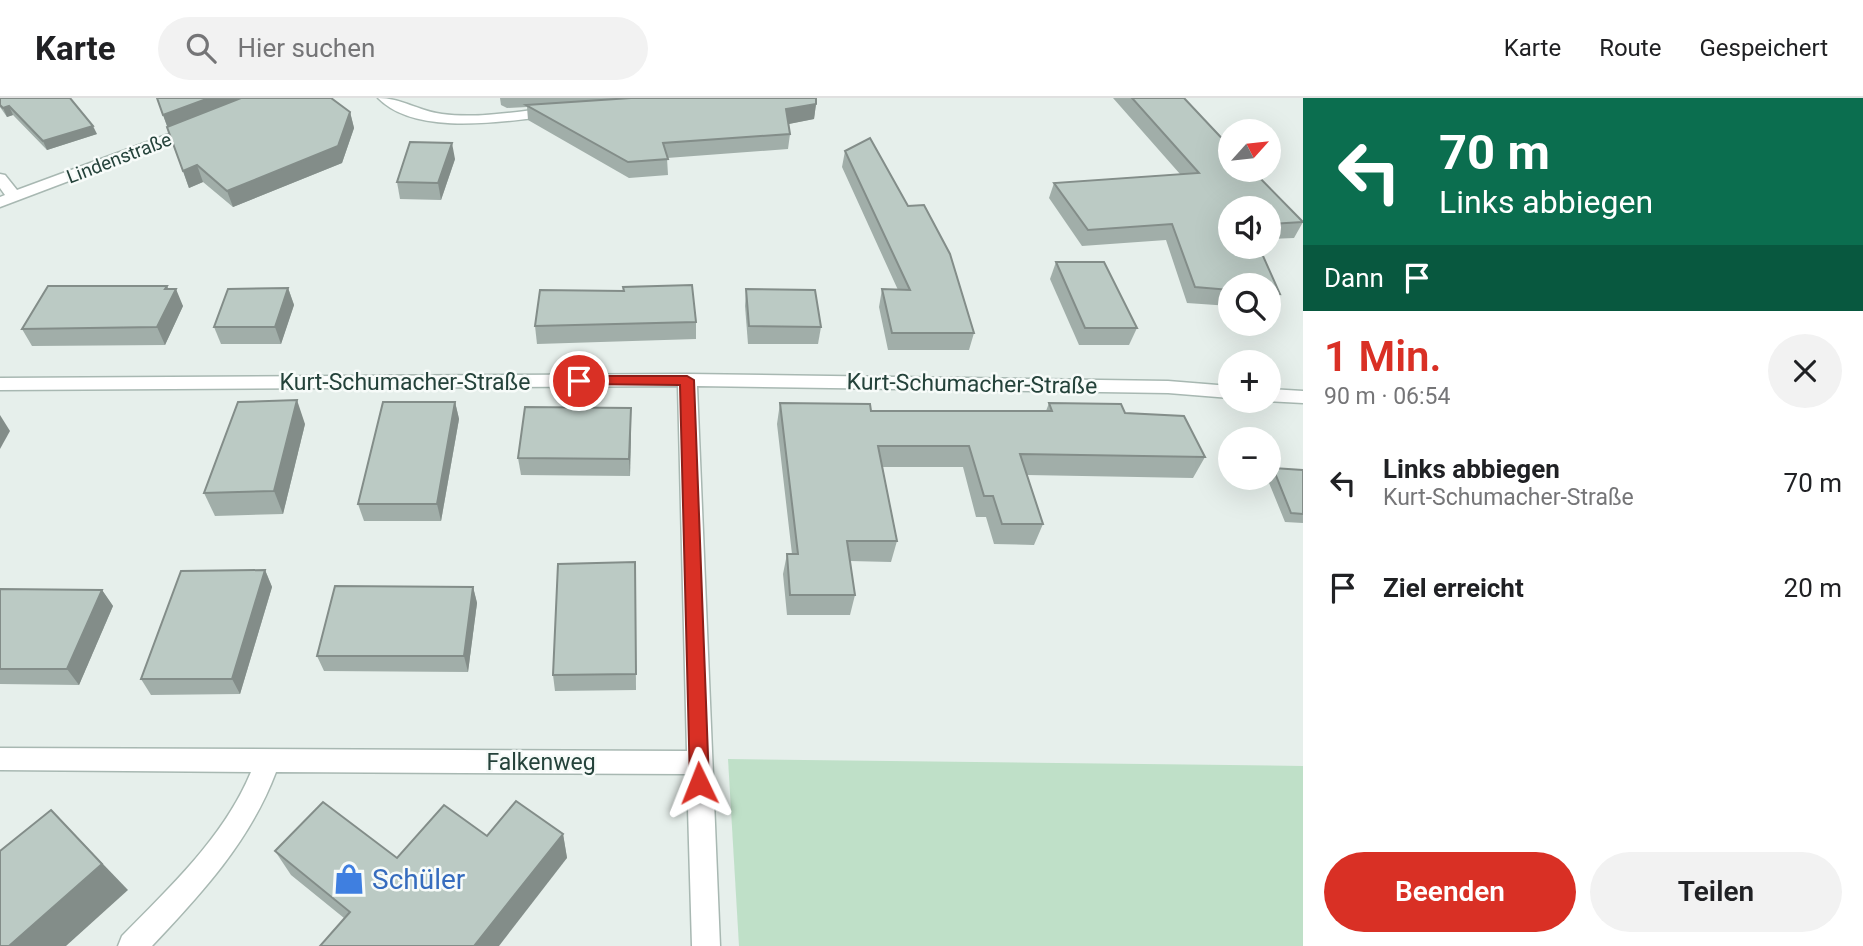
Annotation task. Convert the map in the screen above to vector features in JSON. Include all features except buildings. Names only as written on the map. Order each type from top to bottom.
[{"type":"street","points":[[385,98],[415,115],[451,119],[575,110]]},
{"type":"street","name":"Lindenstraße","points":[[7,200],[214,122]]},
{"type":"street","points":[[0,178],[7,200]]},
{"type":"street","points":[[687,380],[706,946]]},
{"type":"street","name":"Kurt-Schumacher-Straße","points":[[0,384],[687,380],[1154,387],[1218,391]]},
{"type":"street","points":[[1281,396],[1303,397]]},
{"type":"street","name":"Falkenweg","points":[[0,759],[699,762]]},
{"type":"street","points":[[132,946],[211,862],[242,820],[268,760]]},
{"type":"green space","points":[[728,759],[1303,766],[1303,946],[739,946]]},
{"type":"place","name":"Schüler","points":[[349,879]]},
{"type":"route","points":[[579,381],[687,380],[699,783]]}]
